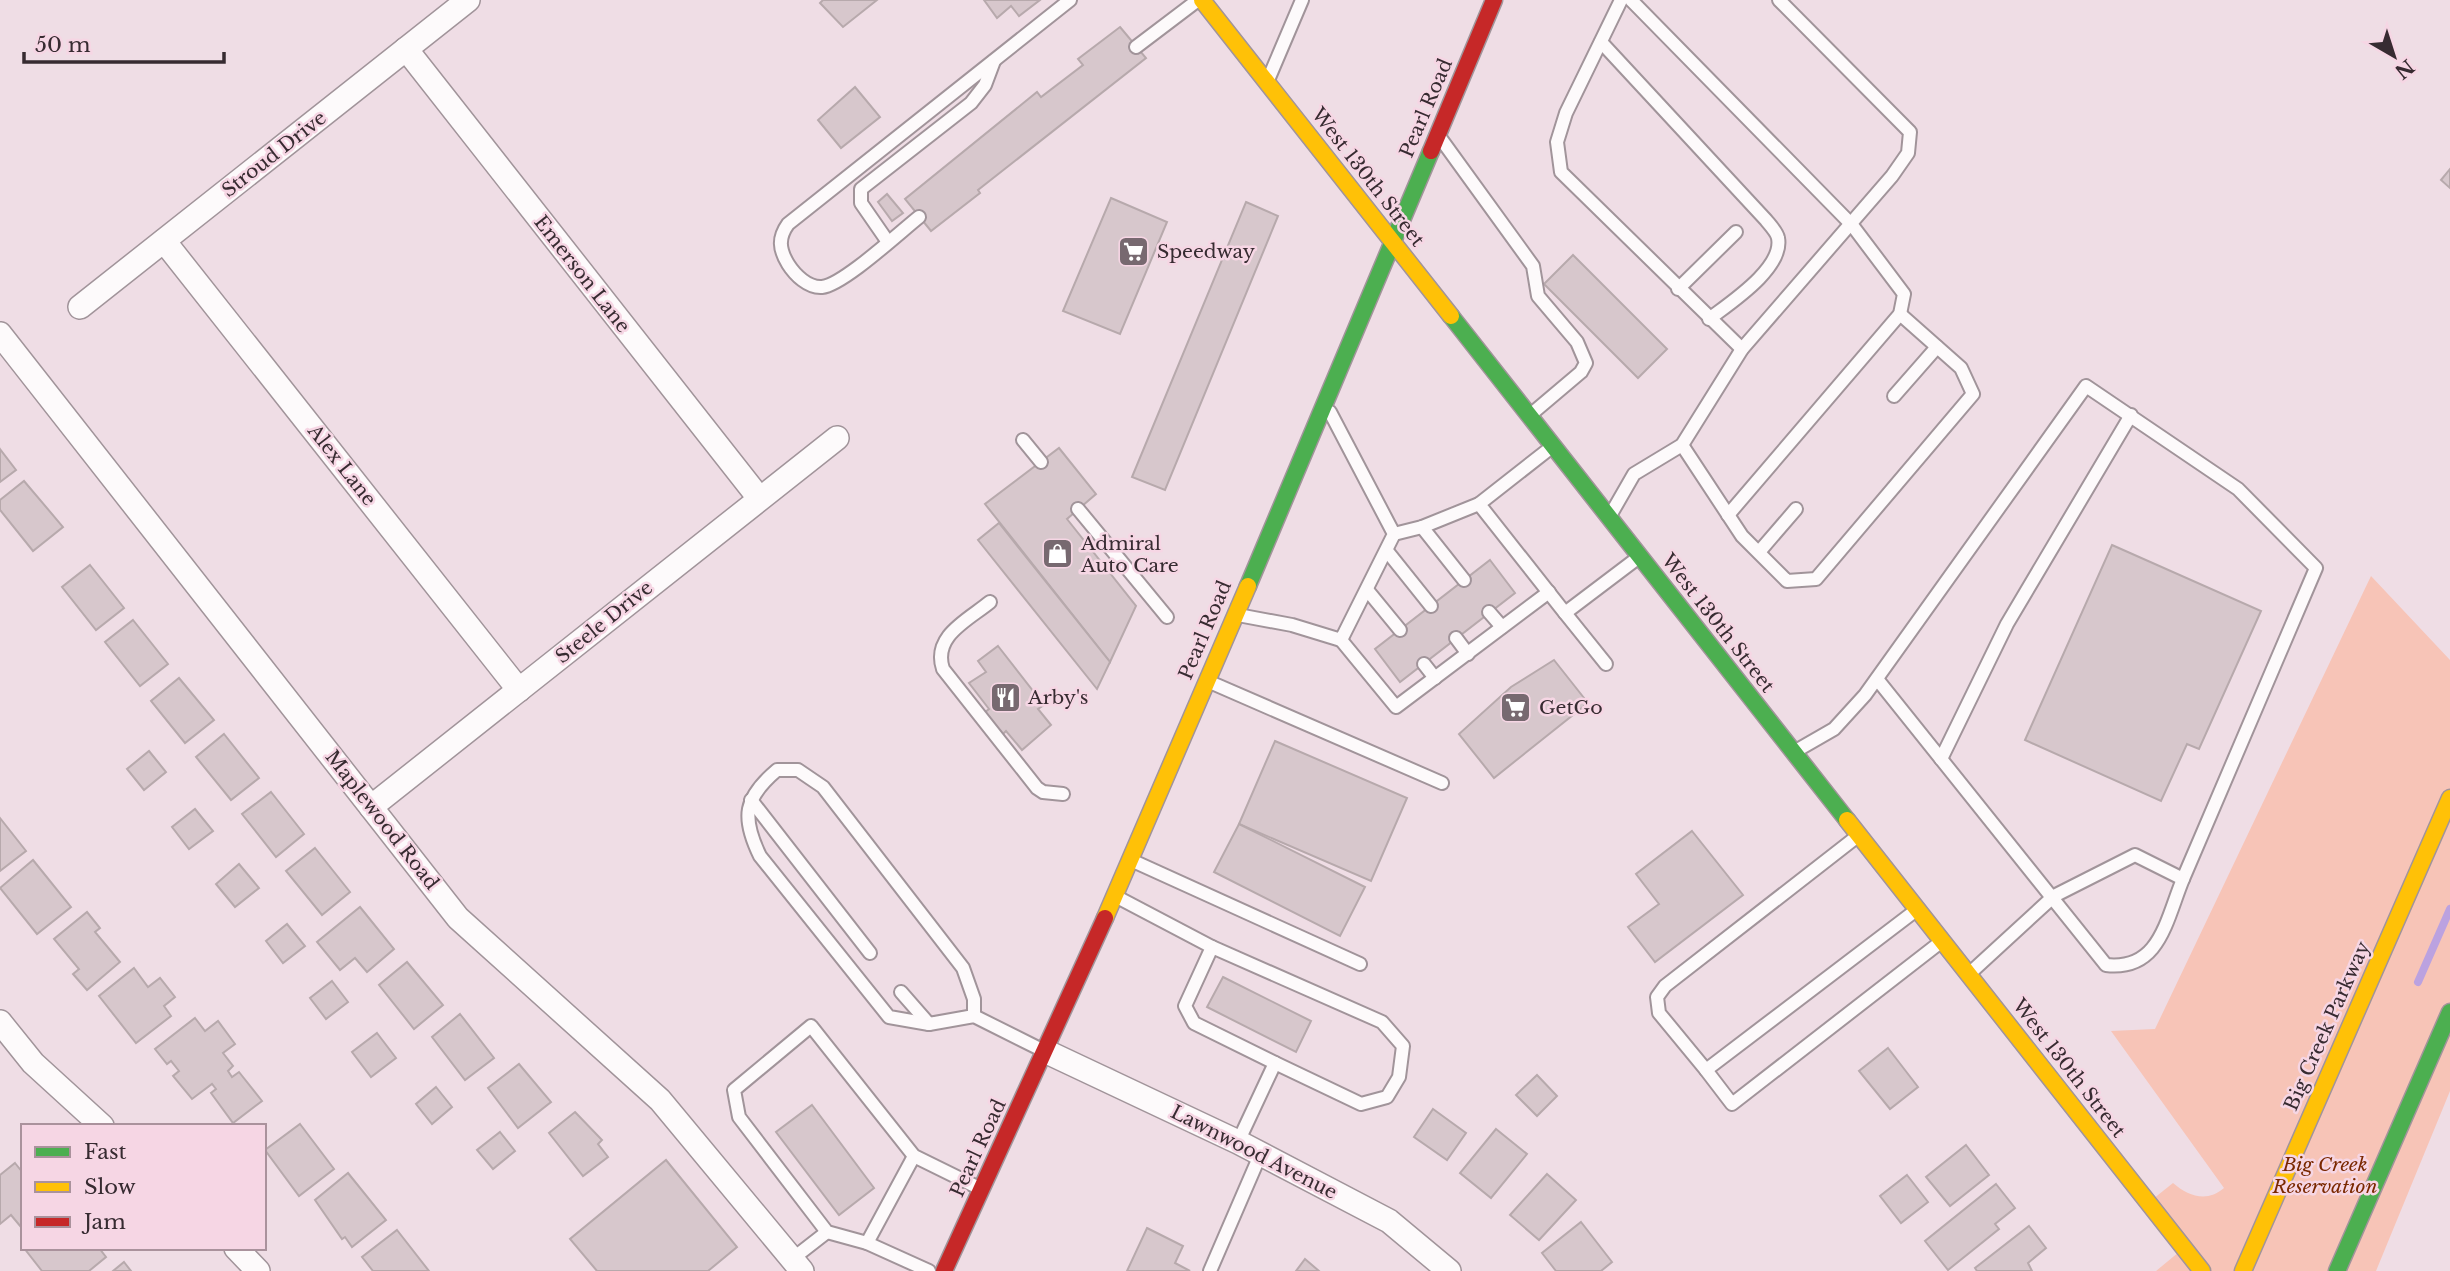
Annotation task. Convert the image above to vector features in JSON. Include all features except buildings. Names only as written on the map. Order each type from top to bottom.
[{"type":"main road","name":"West 130th Street","points":[[1200,0],[2202,1271]]},
{"type":"main road","name":"Pearl Road","points":[[944,1271],[1047,1052],[1393,244],[1494,0]]},
{"type":"main road","name":"Big Creek Parkway","points":[[2243,1271],[2450,798]]},
{"type":"main road","points":[[2337,1271],[2450,1012]]},
{"type":"street","name":"Stroud Drive","points":[[80,307],[468,0]]},
{"type":"street","name":"Emerson Lane","points":[[406,50],[759,498]]},
{"type":"street","name":"Alex Lane","points":[[164,241],[519,690]]},
{"type":"street","name":"Maplewood Road","points":[[0,334],[458,918],[660,1100],[797,1265]]},
{"type":"street","name":"Steele Drive","points":[[372,807],[837,438]]},
{"type":"street","points":[[0,1023],[33,1063],[100,1124]]},
{"type":"street","name":"Lawnwood Avenue","points":[[1047,1052],[1261,1153],[1389,1221],[1449,1271]]},
{"type":"street","points":[[238,1250],[258,1271]]},
{"type":"lane","points":[[919,217],[842,279],[820,288],[793,272],[781,250],[780,238],[788,224],[1070,0]]},
{"type":"lane","points":[[1136,47],[1200,0]]},
{"type":"lane","points":[[1267,83],[1302,0]]},
{"type":"lane","points":[[1621,0],[1566,113],[1556,142],[1561,172],[1742,349]]},
{"type":"lane","points":[[1631,0],[1852,225],[1904,294],[1900,314],[1728,515]]},
{"type":"lane","points":[[1609,518],[1634,474],[1682,445],[1742,349],[1852,225],[1908,153],[1909,132],[1779,0]]},
{"type":"lane","points":[[1601,42],[1779,237],[1777,256],[1754,283],[1709,319]]},
{"type":"lane","points":[[888,242],[861,203],[861,189],[971,103],[985,85],[995,60]]},
{"type":"lane","points":[[1438,134],[1533,266],[1538,296],[1577,342],[1586,363],[1581,372],[1529,416]]},
{"type":"lane","points":[[1678,289],[1736,232]]},
{"type":"lane","points":[[1682,445],[1742,536],[1787,581],[1816,579],[1973,394],[1961,368],[1900,314]]},
{"type":"lane","points":[[1894,396],[1937,346]]},
{"type":"lane","points":[[1794,752],[1833,729],[1877,680],[2086,386],[2238,489],[2316,568],[2154,948],[2142,961],[2124,967],[2106,965],[2094,954],[2054,896],[1877,680]]},
{"type":"lane","points":[[1325,402],[1394,534],[1368,591],[1341,640]]},
{"type":"lane","points":[[1941,759],[2007,624],[2132,415]]},
{"type":"lane","points":[[1023,440],[1041,462]]},
{"type":"lane","points":[[1394,534],[1422,527],[1479,504],[1553,446]]},
{"type":"lane","points":[[1479,504],[1606,664]]},
{"type":"lane","points":[[1078,509],[1167,617]]},
{"type":"lane","points":[[1759,552],[1796,509]]},
{"type":"lane","points":[[1422,527],[1464,580]]},
{"type":"lane","points":[[1387,551],[1431,606]]},
{"type":"lane","points":[[1565,613],[1639,557]]},
{"type":"lane","points":[[1368,591],[1400,630]]},
{"type":"lane","points":[[1234,615],[1292,625],[1341,640],[1396,708],[1549,592]]},
{"type":"lane","points":[[990,602],[943,640],[939,657],[943,669],[1037,788],[1043,792],[1063,794]]},
{"type":"lane","points":[[1489,612],[1502,627]]},
{"type":"lane","points":[[1456,638],[1468,654]]},
{"type":"lane","points":[[1424,664],[1435,678]]},
{"type":"lane","points":[[1206,680],[1442,783]]},
{"type":"lane","points":[[974,1016],[974,999],[962,968],[823,787],[798,770],[777,770],[758,786],[747,814],[749,833],[760,856],[889,1017],[929,1024],[974,1016],[1047,1052]]},
{"type":"lane","points":[[751,800],[870,953]]},
{"type":"lane","points":[[1859,835],[1665,986],[1657,998],[1659,1013],[1732,1104],[1942,941]]},
{"type":"lane","points":[[1969,974],[2054,896],[2135,855],[2182,879]]},
{"type":"lane","points":[[1129,860],[1360,964]]},
{"type":"lane","points":[[1114,895],[1212,947],[1382,1022],[1403,1046],[1399,1077],[1387,1097],[1361,1104],[1194,1023],[1185,1006],[1212,947]]},
{"type":"lane","points":[[1706,1070],[1917,909]]},
{"type":"lane","points":[[901,992],[929,1024]]},
{"type":"lane","points":[[929,1271],[867,1243],[827,1232],[739,1117],[734,1090],[811,1026],[914,1156],[982,1189]]},
{"type":"lane","points":[[1238,1142],[1275,1063]]},
{"type":"lane","points":[[1210,1271],[1261,1153]]},
{"type":"lane","points":[[867,1243],[914,1156]]},
{"type":"lane","points":[[797,1265],[827,1232]]},
{"type":"green space","name":"Big Creek Reservation","points":[[2371,576],[2450,660],[2450,1091],[2376,1271],[2156,1271],[2179,1252],[2143,1207],[2173,1183],[2198,1196],[2218,1193],[2224,1188],[2111,1031],[2155,1029]]},
{"type":"waterway","points":[[2418,982],[2450,909]]},
{"type":"traffic: fast","points":[[1248,586],[1431,151]]},
{"type":"traffic: fast","points":[[1451,316],[1847,820]]},
{"type":"traffic: fast","points":[[2337,1271],[2450,1012]]},
{"type":"traffic: slow","points":[[1202,0],[1451,316]]},
{"type":"traffic: slow","points":[[1105,918],[1248,586]]},
{"type":"traffic: slow","points":[[2243,1271],[2450,798]]},
{"type":"traffic: slow","points":[[1847,820],[2202,1271]]},
{"type":"traffic: jam","points":[[1431,151],[1494,0]]},
{"type":"traffic: jam","points":[[944,1271],[1105,918]]},
{"type":"place","name":"Speedway","points":[[1134,251]]},
{"type":"place","name":"Admiral Auto Care","points":[[1058,554]]},
{"type":"place","name":"Arby's","points":[[1005,697]]},
{"type":"place","name":"GetGo","points":[[1516,707]]}]
